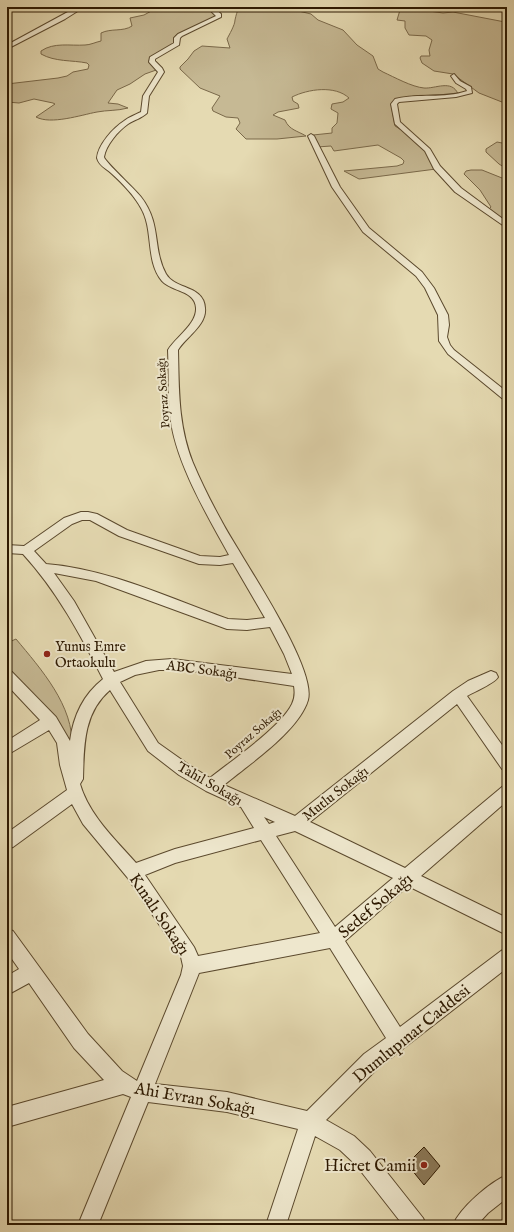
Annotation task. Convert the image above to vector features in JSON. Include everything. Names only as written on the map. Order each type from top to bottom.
[{"type":"street","points":[[7,46],[64,18],[81,7]]},
{"type":"street","name":"Poyraz Sokağı","points":[[210,7],[219,15],[218,17],[180,35],[177,38],[177,44],[152,58],[152,62],[160,68],[161,72],[146,96],[144,112],[122,126],[102,148],[100,156],[102,163],[116,173],[146,209],[150,221],[154,248],[164,277],[170,283],[193,293],[200,303],[201,309],[197,321],[173,350],[175,415],[178,431],[188,463],[215,520],[294,661],[300,681],[301,698],[296,711],[282,727],[211,786]]},
{"type":"street","points":[[454,76],[458,82],[469,88],[470,92],[461,95],[416,97],[397,100],[394,104],[397,123],[428,150],[437,167],[458,190],[507,226]]},
{"type":"street","points":[[311,136],[336,187],[366,230],[419,274],[423,280],[443,317],[441,337],[444,345],[507,397]]},
{"type":"street","points":[[7,550],[26,550],[68,521],[75,518],[88,516],[94,517],[123,533],[199,560],[220,561],[236,558]]},
{"type":"street","name":"Tahıl Sokağı","points":[[26,550],[43,568],[82,626],[111,680],[153,747],[184,770],[211,786],[246,802],[398,1040]]},
{"type":"street","points":[[43,568],[65,570],[98,577],[227,624],[247,625],[273,622]]},
{"type":"street","name":"ABC Sokağı","points":[[75,793],[77,744],[84,713],[101,687],[128,671],[143,666],[164,663],[181,664],[300,681]]},
{"type":"street","name":"Kınalı Sokağı","points":[[7,676],[51,721],[61,735],[64,743],[67,766],[75,793],[89,819],[132,872],[188,953],[192,966],[190,975],[88,1225]]},
{"type":"street","name":"Mutlu Sokağı","points":[[132,872],[175,856],[297,823],[458,695],[473,684],[491,677]]},
{"type":"street","points":[[458,695],[507,764]]},
{"type":"street","points":[[7,749],[51,721]]},
{"type":"street","name":"Sedef Sokağı","points":[[192,966],[334,939],[408,878],[507,792]]},
{"type":"street","points":[[7,842],[75,793]]},
{"type":"street","points":[[246,802],[297,823],[507,927]]},
{"type":"street","name":"Ahi Evran Sokağı","points":[[7,936],[81,1041],[114,1078],[123,1084],[142,1092],[227,1102],[310,1122],[346,1143],[363,1158],[416,1225]]},
{"type":"street","name":"Dumlupınar Caddesi","points":[[276,1225],[310,1122],[371,1062],[507,957]]},
{"type":"street","points":[[7,986],[32,972]]},
{"type":"street","points":[[7,1117],[123,1084]]},
{"type":"street","points":[[463,1225],[481,1206],[507,1185]]},
{"type":"shaded area","points":[[155,7],[209,7],[216,16],[176,35],[174,38],[175,43],[149,60],[150,63],[159,69],[145,74],[130,84],[117,90],[108,103],[118,104],[128,108],[97,112],[66,119],[50,120],[36,117],[55,104],[53,103],[34,99],[19,103],[7,102],[7,84],[58,78],[67,76],[73,72],[88,69],[89,65],[87,63],[46,57],[41,54],[41,51],[57,45],[87,45],[101,41],[101,33],[128,28],[132,26],[130,18],[144,15],[155,9]]},
{"type":"shaded area","points":[[239,7],[282,7],[311,14],[318,20],[343,30],[357,45],[373,56],[378,69],[383,72],[414,86],[428,88],[448,86],[455,89],[458,94],[414,96],[394,100],[391,104],[395,126],[411,136],[429,155],[436,169],[359,179],[344,171],[397,166],[403,164],[404,161],[378,145],[334,151],[331,146],[317,147],[313,135],[332,133],[332,128],[337,123],[338,113],[331,109],[332,104],[343,102],[349,98],[336,91],[313,90],[298,94],[292,97],[293,101],[298,104],[299,108],[278,112],[273,115],[285,120],[291,128],[306,136],[277,139],[246,139],[236,129],[240,123],[238,118],[226,117],[213,111],[212,108],[220,96],[200,88],[180,69],[180,67],[194,51],[202,46],[230,48],[227,39],[234,25]]},
{"type":"shaded area","points":[[408,8],[443,13],[453,12],[505,22],[507,26],[507,104],[479,93],[453,74],[434,71],[422,63],[420,58],[421,56],[430,56],[429,50],[432,40],[426,36],[409,35],[405,28],[405,21],[397,20],[400,10]]},
{"type":"shaded area","points":[[497,142],[507,144],[507,169],[486,152],[486,149]]},
{"type":"shaded area","points":[[482,170],[507,180],[507,223],[488,210],[491,207],[480,190],[464,174],[466,171]]},
{"type":"shaded area","points":[[16,639],[36,663],[62,703],[68,717],[72,747],[57,721],[7,670],[7,643]]},
{"type":"building","name":"Hicret Camii","points":[[424,1147],[440,1166],[424,1185],[407,1164]]},
{"type":"place","name":"Yunus Emre Ortaokulu","points":[[47,654]]},
{"type":"place","name":"Hicret Camii","points":[[424,1165]]}]
